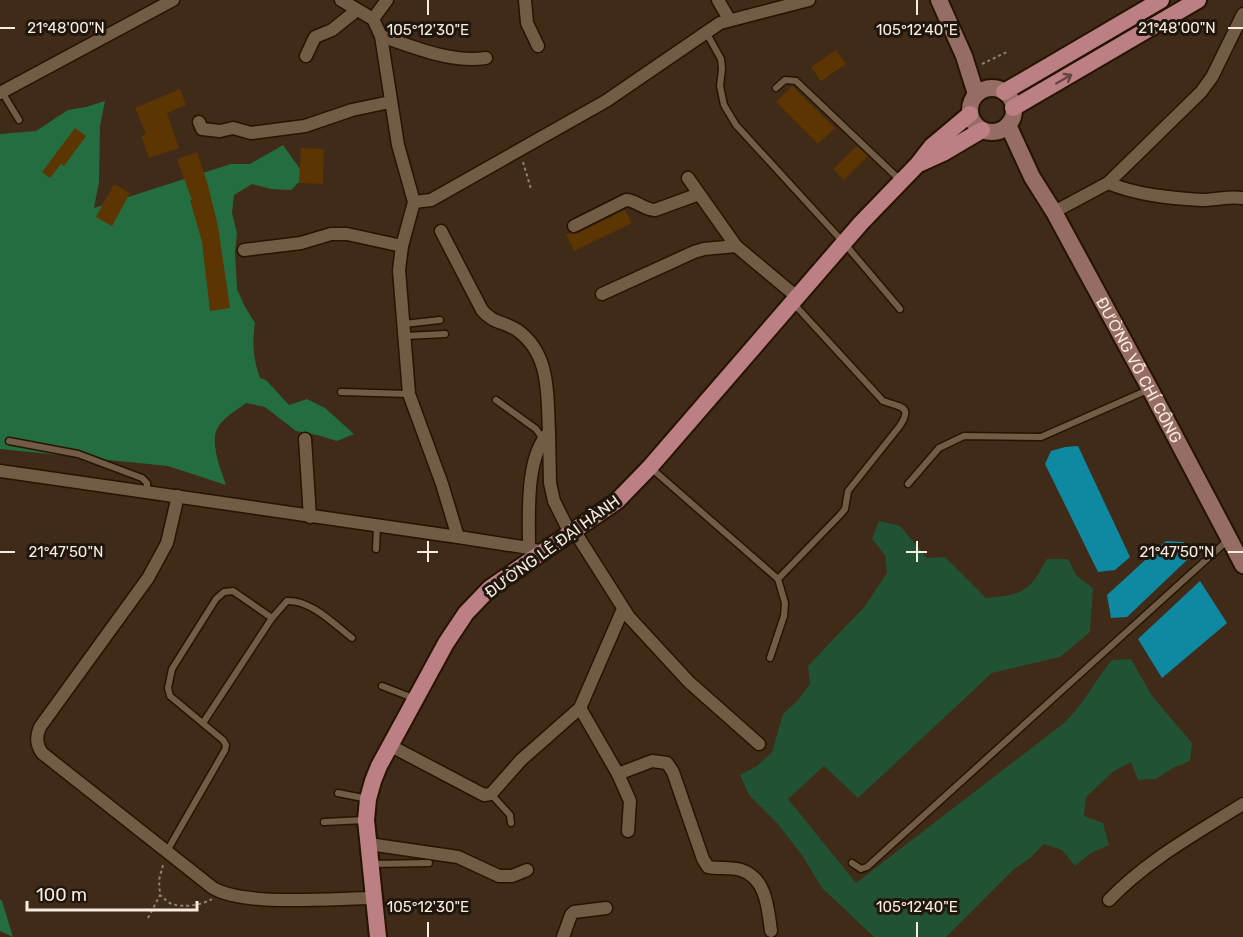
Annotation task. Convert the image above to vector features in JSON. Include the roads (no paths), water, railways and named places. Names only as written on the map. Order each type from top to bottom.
[{"type":"main road","points":[[939,0],[981,92]]},
{"type":"main road","points":[[1004,92],[1161,0]]},
{"type":"main road","points":[[1013,108],[1198,0]]},
{"type":"main road","points":[[997,89],[1004,92],[1009,96],[1013,117],[996,129],[977,127],[970,114],[972,100],[981,92],[997,89]]},
{"type":"main road","name":"ĐƯỜNG LÊ ĐẠI HÀNH","points":[[378,937],[366,820],[368,799],[373,781],[391,746],[446,643],[466,612],[490,588],[535,550],[573,533],[617,501],[650,467],[844,243],[933,146],[970,114]]},
{"type":"main road","name":"ĐƯỜNG LÊ ĐẠI HÀNH","points":[[918,164],[996,129]]},
{"type":"main road","name":"ĐƯỜNG VÕ CHÍ CÔNG","points":[[996,129],[1032,177],[1054,212],[1243,565]]},
{"type":"street","points":[[1,92],[173,0]]},
{"type":"street","points":[[341,0],[373,19],[381,36],[401,159],[414,202],[402,246],[399,278],[409,394],[442,484],[458,537]]},
{"type":"street","points":[[373,19],[387,0]]},
{"type":"street","points":[[525,0],[527,23],[538,46]]},
{"type":"street","points":[[718,0],[729,19]]},
{"type":"street","points":[[414,202],[431,200],[606,101],[706,32],[729,19],[809,0]]},
{"type":"street","points":[[306,56],[315,37],[332,30],[357,10]]},
{"type":"street","points":[[1054,212],[1108,183],[1201,92],[1212,77],[1243,14]]},
{"type":"street","points":[[381,36],[445,57],[474,60],[486,58]]},
{"type":"street","points":[[199,122],[202,129],[207,131],[233,128],[251,133],[305,126],[352,110],[390,102]]},
{"type":"street","points":[[688,178],[736,246],[795,300]]},
{"type":"street","points":[[1108,183],[1125,190],[1156,195],[1202,200],[1243,198]]},
{"type":"street","points":[[574,225],[626,200],[655,210],[699,194]]},
{"type":"street","points":[[441,231],[482,310],[489,318],[519,332],[538,352],[543,361],[546,375],[546,435],[550,483],[554,501],[573,533],[629,617],[689,682],[759,744]]},
{"type":"street","points":[[244,250],[301,243],[331,234],[346,234],[402,246]]},
{"type":"street","points":[[602,294],[694,252],[736,246]]},
{"type":"street","points":[[0,471],[535,550],[530,488],[537,454],[546,435]]},
{"type":"street","points":[[305,439],[310,517]]},
{"type":"street","points":[[178,496],[167,543],[161,557],[40,727],[36,736],[38,747],[42,753],[222,893],[271,899],[375,898]]},
{"type":"street","points":[[391,746],[484,795],[491,794],[521,760],[580,708],[623,609]]},
{"type":"street","points":[[580,708],[618,774],[630,801],[628,831]]},
{"type":"street","points":[[618,774],[652,761],[667,763],[673,772],[703,859],[708,867],[742,870],[760,885],[766,897],[771,931]]},
{"type":"street","points":[[1109,900],[1145,867],[1243,804]]},
{"type":"street","points":[[369,844],[458,857],[499,876],[512,876],[527,870]]},
{"type":"street","points":[[563,937],[574,912],[606,908]]},
{"type":"lane","points":[[706,32],[721,59],[720,86],[724,105],[736,125],[844,243],[900,309]]},
{"type":"lane","points":[[776,88],[785,80],[796,81],[901,181]]},
{"type":"lane","points":[[1,92],[20,120]]},
{"type":"lane","points":[[778,579],[845,509],[848,491],[906,416],[903,407],[883,401],[795,300]]},
{"type":"lane","points":[[404,330],[440,320]]},
{"type":"lane","points":[[404,330],[445,334]]},
{"type":"lane","points":[[908,484],[939,448],[964,436],[1041,437],[1150,389]]},
{"type":"lane","points":[[341,392],[409,394]]},
{"type":"lane","points":[[496,400],[546,435]]},
{"type":"lane","points":[[9,441],[78,454],[142,478],[147,483],[147,492]]},
{"type":"lane","points":[[650,467],[778,579],[785,603],[784,616],[770,658]]},
{"type":"lane","points":[[376,549],[377,526]]},
{"type":"lane","points":[[852,863],[861,869],[867,867],[1229,540]]},
{"type":"lane","points":[[167,851],[226,745],[170,696],[168,680],[172,669],[216,599],[224,592],[233,591],[272,618]]},
{"type":"lane","points":[[203,723],[272,618],[287,601],[297,600],[306,604],[352,638]]},
{"type":"lane","points":[[382,686],[416,699]]},
{"type":"lane","points":[[338,793],[368,799]]},
{"type":"lane","points":[[491,794],[510,815],[511,823]]},
{"type":"lane","points":[[324,822],[366,820]]},
{"type":"lane","points":[[370,864],[429,863]]},
{"type":"water","points":[[1078,446],[1130,557],[1115,570],[1098,572],[1045,464],[1051,451]]},
{"type":"water","points":[[1166,541],[1184,542],[1188,559],[1127,617],[1111,618],[1107,595]]},
{"type":"water","points":[[1200,581],[1227,623],[1162,678],[1138,639]]}]
